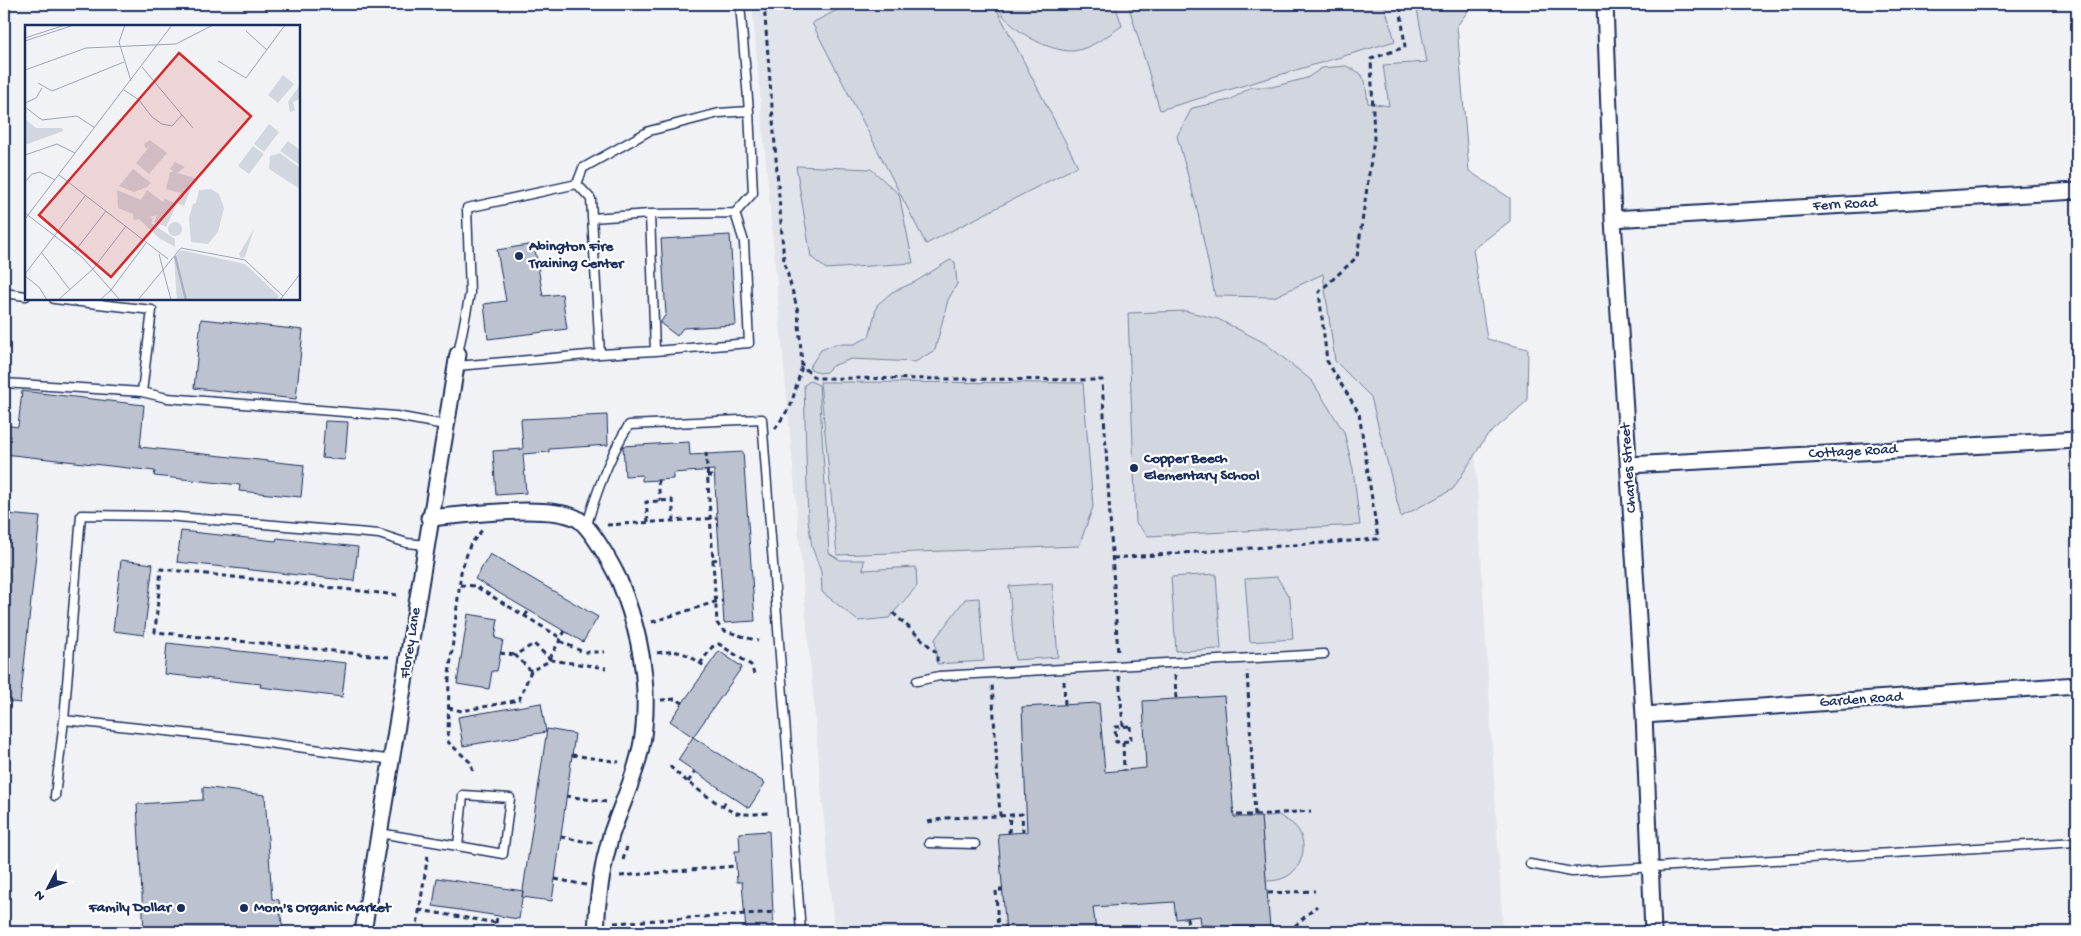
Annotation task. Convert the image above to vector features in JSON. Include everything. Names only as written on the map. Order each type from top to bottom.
[{"type":"street","name":"Charles Street","points":[[1605,4],[1613,219],[1644,715],[1654,932]]},
{"type":"street","name":"Fern Road","points":[[1613,219],[2077,191]]},
{"type":"street","name":"Florey Lane","points":[[363,932],[393,760],[430,518],[457,360]]},
{"type":"street","name":"Cottage Road","points":[[1629,465],[2077,440]]},
{"type":"street","points":[[430,518],[543,510],[576,518],[586,528],[611,562],[630,607],[645,672],[644,728],[635,767],[611,837],[602,878],[596,932]]},
{"type":"street","name":"Garden Road","points":[[1644,715],[2077,685]]},
{"type":"lane","points":[[592,218],[650,214],[735,213],[753,193],[749,111],[740,4]]},
{"type":"lane","points":[[577,184],[583,168],[649,131],[719,114],[749,111]]},
{"type":"lane","points":[[577,184],[591,199],[600,354]]},
{"type":"lane","points":[[577,184],[467,208],[470,293],[457,360],[655,351],[749,343],[744,242],[735,213]]},
{"type":"lane","points":[[650,214],[655,351]]},
{"type":"lane","points":[[4,293],[25,296]]},
{"type":"lane","points":[[63,300],[152,310],[142,392]]},
{"type":"lane","points":[[4,383],[142,392],[168,398],[396,416],[445,425]]},
{"type":"lane","points":[[586,528],[619,440],[629,425],[762,419],[801,932]]},
{"type":"lane","points":[[55,796],[64,720],[81,515],[166,516],[253,523],[379,534],[407,543],[426,545]]},
{"type":"lane","points":[[917,681],[939,676],[1324,654]]},
{"type":"lane","points":[[64,720],[240,739],[393,760]]},
{"type":"lane","points":[[380,833],[503,854],[510,798],[464,795],[458,846]]},
{"type":"lane","points":[[1530,864],[1572,872],[2077,842]]},
{"type":"lane","points":[[930,843],[975,844]]},
{"type":"path","points":[[763,446],[791,405],[802,366],[798,311],[784,260],[764,4]]},
{"type":"path","points":[[1113,558],[1378,539],[1359,413],[1327,361],[1319,292],[1357,257],[1374,139],[1371,59],[1405,47],[1400,4]]},
{"type":"path","points":[[802,366],[816,378],[1102,380],[1122,726]]},
{"type":"path","points":[[706,452],[717,623],[722,630],[758,641]]},
{"type":"path","points":[[707,476],[714,476]]},
{"type":"path","points":[[658,480],[660,501]]},
{"type":"path","points":[[648,522],[646,502],[672,500],[674,520]]},
{"type":"path","points":[[607,525],[717,518]]},
{"type":"path","points":[[473,772],[470,762],[448,742],[448,708],[461,572],[470,545],[482,530]]},
{"type":"path","points":[[712,560],[720,559]]},
{"type":"path","points":[[389,657],[155,632],[162,569],[398,595]]},
{"type":"path","points":[[460,584],[475,586],[583,652],[605,652]]},
{"type":"path","points":[[652,622],[723,601]]},
{"type":"path","points":[[525,616],[528,610]]},
{"type":"path","points":[[893,613],[937,653],[937,664]]},
{"type":"path","points":[[551,660],[550,656],[565,632]]},
{"type":"path","points":[[515,655],[534,644],[551,660],[606,668]]},
{"type":"path","points":[[700,664],[712,647],[719,644],[751,665],[754,674]]},
{"type":"path","points":[[657,653],[671,651],[686,653],[707,668]]},
{"type":"path","points":[[500,653],[515,655],[531,671]]},
{"type":"path","points":[[1246,658],[1255,814]]},
{"type":"path","points":[[448,708],[462,710],[519,700],[531,671],[551,660]]},
{"type":"path","points":[[1174,662],[1176,699]]},
{"type":"path","points":[[1063,669],[1064,705]]},
{"type":"path","points":[[991,673],[1000,816]]},
{"type":"path","points":[[660,700],[676,699],[683,703]]},
{"type":"path","points":[[1130,726],[1131,741],[1123,742],[1116,742],[1115,727],[1130,726]]},
{"type":"path","points":[[1123,742],[1124,770]]},
{"type":"path","points":[[572,755],[619,762]]},
{"type":"path","points":[[670,766],[688,782],[734,813],[768,813]]},
{"type":"path","points":[[688,782],[695,772]]},
{"type":"path","points":[[566,796],[606,802]]},
{"type":"path","points":[[723,806],[727,799]]},
{"type":"path","points":[[1238,815],[1311,811]]},
{"type":"path","points":[[928,822],[946,818],[1022,814],[1022,832]]},
{"type":"path","points":[[1009,833],[1010,815]]},
{"type":"path","points":[[561,837],[594,844]]},
{"type":"path","points":[[416,932],[430,842]]},
{"type":"path","points":[[619,884],[627,845]]},
{"type":"path","points":[[620,876],[736,866]]},
{"type":"path","points":[[555,879],[586,885]]},
{"type":"path","points":[[998,932],[996,890],[1003,890]]},
{"type":"path","points":[[1268,893],[1315,891]]},
{"type":"path","points":[[1288,932],[1317,906]]},
{"type":"path","points":[[419,910],[496,923]]},
{"type":"path","points":[[614,932],[614,921],[776,912]]},
{"type":"path","points":[[495,932],[497,916]]},
{"type":"path","points":[[1187,918],[1188,932]]},
{"type":"shaded area","name":"Copper Beech Elementary School","points":[[752,4],[1449,4],[1503,932],[834,932]]},
{"type":"shaded area","points":[[849,4],[994,4],[1078,166],[926,244],[812,23]]},
{"type":"shaded area","points":[[997,4],[1115,4],[1122,26],[1086,48],[1073,51],[1063,50],[1040,43],[1018,30],[1009,22]]},
{"type":"shaded area","points":[[1128,4],[1384,4],[1395,41],[1160,110]]},
{"type":"shaded area","points":[[1416,4],[1473,4],[1457,26],[1469,171],[1510,198],[1510,221],[1473,249],[1487,339],[1528,349],[1527,401],[1486,437],[1453,489],[1401,517],[1371,397],[1335,361],[1323,274],[1274,297],[1215,296],[1197,209],[1177,136],[1192,108],[1230,100],[1251,87],[1272,87],[1307,78],[1322,68],[1346,66],[1360,73],[1365,81],[1368,103],[1389,106],[1383,65],[1427,62]]},
{"type":"shaded area","points":[[796,166],[871,169],[899,194],[913,263],[826,269],[811,257]]},
{"type":"shaded area","points":[[950,260],[955,262],[957,284],[948,300],[935,350],[915,362],[851,359],[832,366],[826,372],[819,373],[809,368],[821,350],[835,344],[854,344],[869,337],[877,305],[892,292],[915,282]]},
{"type":"shaded area","points":[[1186,311],[1218,319],[1265,343],[1312,381],[1344,432],[1353,469],[1360,525],[1148,536],[1136,523],[1128,313]]},
{"type":"shaded area","points":[[810,381],[819,385],[829,553],[840,560],[864,560],[863,570],[916,567],[917,586],[889,618],[858,621],[822,592],[821,572],[812,547],[808,520],[804,385]]},
{"type":"shaded area","points":[[820,382],[1083,383],[1093,507],[1079,546],[837,555]]},
{"type":"shaded area","points":[[1216,574],[1221,649],[1176,651],[1171,577]]},
{"type":"shaded area","points":[[1277,577],[1290,599],[1293,639],[1250,642],[1245,579]]},
{"type":"shaded area","points":[[1052,583],[1058,657],[1015,660],[1009,586]]},
{"type":"shaded area","points":[[979,598],[984,661],[937,664],[935,639],[965,599]]},
{"type":"shaded area","points":[[1279,815],[1299,832],[1303,846],[1302,854],[1297,867],[1292,873],[1281,879],[1266,881],[1261,817]]},
{"type":"building","points":[[730,235],[736,325],[683,328],[677,336],[660,323],[666,314],[661,239]]},
{"type":"building","points":[[534,244],[543,296],[562,294],[567,329],[488,339],[484,304],[506,301],[497,250]]},
{"type":"building","points":[[201,319],[303,330],[296,399],[194,388]]},
{"type":"building","points":[[22,391],[144,405],[140,447],[304,465],[301,497],[239,491],[240,485],[154,476],[155,471],[4,454],[4,425],[18,427]]},
{"type":"building","points":[[607,415],[608,445],[549,449],[549,452],[523,454],[526,493],[496,495],[493,451],[523,449],[521,419]]},
{"type":"building","points":[[325,421],[348,422],[345,460],[322,458]]},
{"type":"building","points":[[689,442],[690,455],[743,452],[755,621],[724,623],[714,470],[673,473],[673,479],[642,481],[642,475],[625,476],[623,446]]},
{"type":"building","points":[[7,514],[40,517],[20,703],[4,701],[4,542]]},
{"type":"building","points":[[181,531],[276,541],[277,538],[358,547],[354,581],[177,562]]},
{"type":"building","points":[[490,554],[598,617],[583,642],[475,579]]},
{"type":"building","points":[[121,560],[153,564],[144,635],[113,631]]},
{"type":"building","points":[[468,614],[498,619],[495,638],[503,640],[497,671],[492,671],[489,689],[457,684]]},
{"type":"building","points":[[167,643],[346,663],[342,697],[260,687],[261,684],[164,674]]},
{"type":"building","points":[[719,651],[742,667],[693,737],[670,721]]},
{"type":"building","points":[[1224,696],[1234,817],[1261,817],[1270,928],[1201,925],[1200,916],[1176,919],[1174,902],[1093,907],[1096,931],[1006,932],[998,834],[1027,832],[1022,707],[1099,703],[1105,772],[1146,768],[1143,701]]},
{"type":"building","points":[[541,703],[546,732],[463,746],[458,717]]},
{"type":"building","points":[[547,729],[575,734],[552,901],[522,897]]},
{"type":"building","points":[[693,737],[765,783],[749,808],[678,760]]},
{"type":"building","points":[[203,787],[265,795],[272,899],[279,900],[283,932],[144,932],[137,804],[203,800]]},
{"type":"building","points":[[769,831],[774,932],[746,932],[742,882],[737,882],[735,851],[740,851],[739,833]]},
{"type":"building","points":[[437,878],[523,891],[519,919],[433,906]]},
{"type":"place","name":"Abington Fire Training Center","points":[[519,256]]},
{"type":"place","name":"Copper Beech Elementary School","points":[[1134,468]]},
{"type":"place","name":"Family Dollar","points":[[181,908]]},
{"type":"place","name":"Mom's Organic Market","points":[[244,908]]}]
